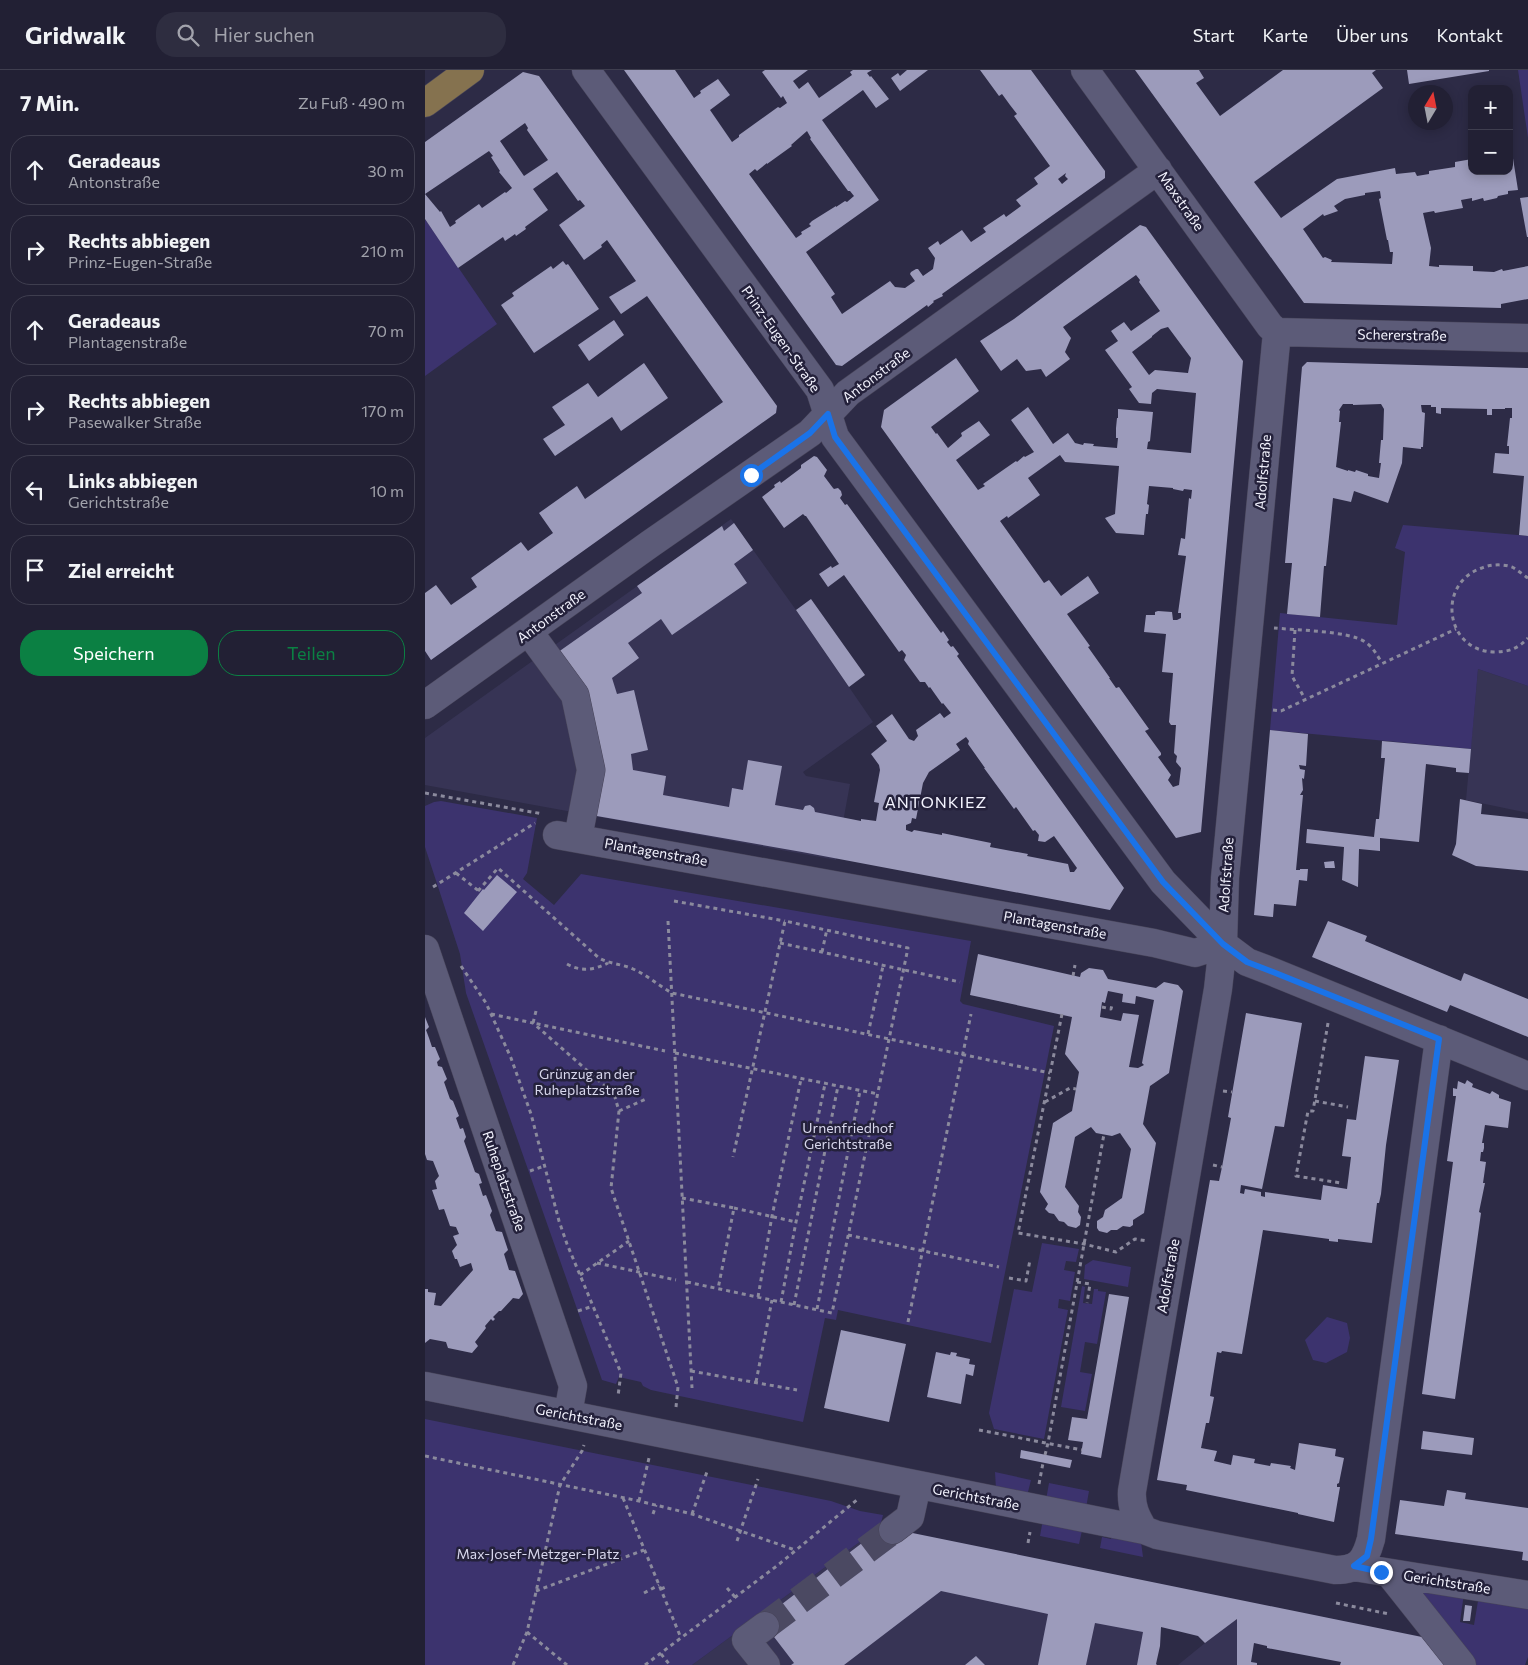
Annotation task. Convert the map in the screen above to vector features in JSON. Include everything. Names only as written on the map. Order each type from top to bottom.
[{"type":"main road","points":[[425,102],[470,70]]},
{"type":"street","name":"Prinz-Eugen-Straße","points":[[587,70],[820,390],[835,437],[1163,882],[1223,944]]},
{"type":"street","name":"Maxstraße","points":[[1085,70],[1270,326],[1277,332]]},
{"type":"street","name":"Antonstraße","points":[[425,705],[650,544],[810,433],[848,393],[1158,170]]},
{"type":"street","name":"Schererstraße","points":[[1277,332],[1528,338]]},
{"type":"street","name":"Adolfstraße","points":[[1144,1530],[1134,1514],[1131,1502],[1132,1491],[1218,990],[1223,944],[1225,878],[1277,332]]},
{"type":"street","points":[[529,632],[575,695],[591,770],[555,826]]},
{"type":"street","name":"Plantagenstraße","points":[[555,826],[1154,943],[1195,953],[1223,944]]},
{"type":"street","points":[[1223,944],[1247,962],[1528,1076]]},
{"type":"street","name":"Ruheplatzstraße","points":[[425,949],[573,1386],[568,1414]]},
{"type":"street","points":[[1354,1566],[1367,1556],[1371,1539],[1439,1039]]},
{"type":"street","name":"Gerichtstraße","points":[[425,1386],[1335,1570],[1348,1569],[1354,1566],[1528,1595]]},
{"type":"street","points":[[897,1530],[910,1517],[928,1487]]},
{"type":"street","points":[[1389,1573],[1462,1665]]},
{"type":"street","points":[[765,1626],[747,1640],[765,1665]]},
{"type":"path","points":[[1528,578],[1512,567],[1492,564],[1473,571],[1460,583],[1453,597],[1451,614],[1456,629],[1467,643],[1484,652],[1507,652],[1522,644],[1528,638]]},
{"type":"path","points":[[1274,628],[1321,632],[1363,640],[1374,650],[1382,663]]},
{"type":"path","points":[[1273,710],[1281,710],[1456,629]]},
{"type":"path","points":[[1295,630],[1291,676],[1305,699]]},
{"type":"path","points":[[425,793],[555,826]]},
{"type":"path","points":[[433,887],[456,873],[555,826]]},
{"type":"path","points":[[456,873],[479,892],[498,868],[599,958],[637,971],[672,993],[1051,1073]]},
{"type":"path","points":[[674,901],[785,921],[908,948],[832,1313],[687,1282]]},
{"type":"path","points":[[668,921],[693,1388]]},
{"type":"path","points":[[733,1157],[785,921]]},
{"type":"path","points":[[822,952],[827,930]]},
{"type":"path","points":[[780,943],[960,982]]},
{"type":"path","points":[[567,964],[575,969],[584,970],[598,968],[609,963]]},
{"type":"path","points":[[1073,976],[1075,965]]},
{"type":"path","points":[[461,966],[486,1003],[511,1058],[531,1114],[559,1221],[621,1373],[618,1396]]},
{"type":"path","points":[[868,1034],[883,966]]},
{"type":"path","points":[[1101,1007],[1111,1010],[1112,1005]]},
{"type":"path","points":[[533,1023],[536,1011]]},
{"type":"path","points":[[491,1014],[665,1051]]},
{"type":"path","points":[[908,1322],[971,1014]]},
{"type":"path","points":[[1062,1014],[1018,1233],[1085,1244],[1116,1252],[1135,1239],[1147,1241]]},
{"type":"path","points":[[533,1023],[614,1094],[619,1111],[611,1188],[678,1387],[676,1407]]},
{"type":"path","points":[[1328,1023],[1313,1111],[1308,1110],[1296,1176],[1341,1183]]},
{"type":"path","points":[[675,1054],[877,1094]]},
{"type":"path","points":[[757,1297],[801,1079]]},
{"type":"path","points":[[781,1302],[825,1084]]},
{"type":"path","points":[[794,1304],[838,1086]]},
{"type":"path","points":[[1045,1102],[1070,1088],[1076,1089]]},
{"type":"path","points":[[817,1309],[860,1091]]},
{"type":"path","points":[[619,1111],[646,1099]]},
{"type":"path","points":[[1315,1101],[1348,1107]]},
{"type":"path","points":[[1045,1455],[1085,1244],[1103,1134]]},
{"type":"path","points":[[1207,1165],[1222,1167]]},
{"type":"path","points":[[530,1171],[544,1166]]},
{"type":"path","points":[[682,1198],[796,1222]]},
{"type":"path","points":[[718,1288],[734,1208]]},
{"type":"path","points":[[849,1235],[999,1267]]},
{"type":"path","points":[[580,1275],[629,1241]]},
{"type":"path","points":[[1009,1278],[1026,1281],[1031,1260]]},
{"type":"path","points":[[597,1263],[676,1280]]},
{"type":"path","points":[[1077,1282],[1090,1284],[1087,1303]]},
{"type":"path","points":[[756,1382],[772,1300]]},
{"type":"path","points":[[578,1311],[593,1306]]},
{"type":"path","points":[[691,1371],[797,1390]]},
{"type":"path","points":[[979,1430],[1082,1450]]},
{"type":"path","points":[[513,1665],[527,1632],[559,1485],[584,1445]]},
{"type":"path","points":[[425,1456],[692,1514],[795,1550]]},
{"type":"path","points":[[639,1501],[649,1458]]},
{"type":"path","points":[[692,1514],[708,1470]]},
{"type":"path","points":[[737,1541],[757,1479]]},
{"type":"path","points":[[623,1498],[681,1638]]},
{"type":"path","points":[[645,1665],[858,1500]]},
{"type":"path","points":[[653,1514],[656,1505]]},
{"type":"path","points":[[536,1591],[644,1550]]},
{"type":"path","points":[[644,1593],[668,1586]]},
{"type":"path","points":[[727,1588],[735,1597]]},
{"type":"path","points":[[1336,1602],[1389,1614]]},
{"type":"path","points":[[527,1632],[562,1658],[567,1665]]},
{"type":"path","points":[[661,1654],[670,1665]]},
{"type":"shaded area","points":[[731,519],[873,722],[803,772],[806,776],[850,784],[836,860],[425,785],[425,738]]},
{"type":"shaded area","points":[[1478,669],[1528,686],[1528,813],[1466,800]]},
{"type":"shaded area","points":[[880,1527],[1154,1583],[1137,1665],[692,1665]]},
{"type":"shaded area","points":[[1237,1619],[1237,1665],[1178,1665],[1205,1643]]},
{"type":"green space","points":[[1518,70],[1528,70],[1528,138]]},
{"type":"green space","points":[[425,219],[497,324],[425,376]]},
{"type":"green space","points":[[1403,525],[1528,536],[1528,686],[1478,669],[1471,749],[1270,730],[1280,613],[1397,625],[1405,552],[1395,548]]},
{"type":"green space","name":"Urnenfriedhof Gerichtstraße","points":[[441,801],[537,818],[527,873],[523,879],[554,905],[581,874],[971,941],[960,1001],[963,1004],[1054,1026],[991,1343],[838,1310],[836,1320],[825,1318],[803,1422],[651,1390],[643,1386],[641,1382],[619,1377],[616,1384],[602,1380],[466,993],[460,954],[425,847],[425,806]]},
{"type":"green space","points":[[1042,1243],[1079,1249],[1076,1262],[1066,1261],[1064,1270],[1075,1272],[1070,1301],[1059,1299],[1058,1308],[1068,1310],[1044,1439],[994,1429],[989,1413],[1014,1289],[1032,1292]]},
{"type":"green space","points":[[1093,1260],[1131,1267],[1128,1287],[1084,1279],[1085,1265]]},
{"type":"green space","points":[[1082,1286],[1085,1287],[1083,1303],[1092,1304],[1094,1289],[1106,1292],[1097,1344],[1085,1342],[1080,1372],[1092,1374],[1085,1411],[1061,1407]]},
{"type":"green space","points":[[1327,1317],[1347,1323],[1350,1338],[1347,1352],[1326,1363],[1313,1360],[1305,1340]]},
{"type":"green space","name":"Max-Josef-Metzger-Platz","points":[[425,1419],[831,1501],[860,1511],[883,1515],[880,1527],[692,1665],[425,1665]]},
{"type":"green space","points":[[995,1472],[1031,1480],[1027,1496],[996,1489]]},
{"type":"green space","points":[[1049,1483],[1089,1491],[1086,1508],[1046,1500]]},
{"type":"green space","points":[[1043,1519],[1083,1526],[1079,1544],[1040,1536]]},
{"type":"green space","points":[[1113,1532],[1141,1542],[1143,1557],[1100,1548],[1102,1537],[1111,1539]]},
{"type":"green space","points":[[1416,1585],[1464,1593],[1460,1622],[1474,1625],[1479,1595],[1528,1602],[1528,1657],[1525,1665],[1473,1665]]},
{"type":"building","points":[[624,70],[675,70],[694,98],[701,93],[700,91],[718,79],[730,95],[710,110],[732,142],[778,107],[780,108],[787,103],[783,96],[781,98],[762,72],[765,70],[808,70],[793,81],[799,89],[808,82],[819,98],[852,75],[850,72],[853,70],[872,70],[867,73],[889,99],[876,108],[863,90],[822,120],[879,200],[806,252],[835,294],[831,297],[842,314],[890,281],[895,287],[905,288],[915,281],[910,274],[911,272],[918,269],[923,276],[933,269],[935,258],[928,248],[938,241],[940,245],[962,230],[971,242],[986,232],[983,228],[1004,214],[1006,217],[1021,206],[1016,200],[1038,184],[1034,178],[1050,166],[1014,116],[1017,114],[1002,94],[999,96],[980,70],[1031,70],[1105,171],[1105,178],[942,294],[943,296],[933,301],[928,307],[927,305],[842,366],[836,365]],"holes":[[[807,131],[810,139],[848,191],[854,196],[847,202],[845,201],[812,221],[809,224],[811,226],[801,232],[802,234],[796,238],[749,174],[755,169],[757,171],[792,146]],[[1066,173],[1065,176],[1068,179],[1062,184],[1058,179]]]},
{"type":"building","points":[[907,70],[928,70],[900,91],[891,78],[898,73],[900,76]]},
{"type":"building","points":[[1135,70],[1199,70],[1204,78],[1196,83],[1220,116],[1283,70],[1376,70],[1372,73],[1383,88],[1254,182],[1281,218],[1337,179],[1395,168],[1396,174],[1415,172],[1417,176],[1429,174],[1429,171],[1455,167],[1455,162],[1468,160],[1468,175],[1513,175],[1513,158],[1518,190],[1508,191],[1508,194],[1484,201],[1483,198],[1472,201],[1472,198],[1461,200],[1463,208],[1423,213],[1431,248],[1429,266],[1473,266],[1473,271],[1494,272],[1502,269],[1503,271],[1528,266],[1528,299],[1501,304],[1501,308],[1304,303]],"holes":[[[1380,191],[1381,198],[1379,199],[1390,252],[1393,252],[1392,264],[1331,262],[1332,260],[1323,258],[1303,229],[1323,214],[1324,216],[1338,211],[1334,206],[1345,199]]]},
{"type":"building","points":[[1407,70],[1489,70],[1489,71],[1409,84]]},
{"type":"building","points":[[523,72],[539,76],[777,406],[776,413],[431,660],[425,651],[425,593],[436,585],[451,605],[477,587],[471,578],[521,542],[528,551],[553,533],[539,513],[577,486],[585,499],[723,402],[647,296],[621,314],[609,297],[636,281],[607,240],[601,245],[602,247],[584,260],[559,225],[585,206],[580,200],[578,201],[557,172],[533,189],[548,210],[516,236],[515,234],[505,241],[503,237],[458,268],[425,219],[425,194],[425,142]],"holes":[[[525,123],[528,128],[527,130],[548,160],[524,176],[500,141]],[[489,151],[499,172],[512,188],[482,208],[479,204],[455,221],[456,223],[450,227],[441,211],[425,194]]]},
{"type":"building","points":[[1528,197],[1528,237],[1527,237],[1520,198]]},
{"type":"building","points":[[1140,225],[1146,227],[1243,361],[1201,832],[1176,838],[881,427],[884,410],[956,358],[979,391],[931,427],[948,448],[962,436],[961,433],[979,421],[990,435],[956,460],[978,490],[985,486],[983,484],[1016,461],[1034,452],[1011,420],[1028,407],[1053,444],[1068,433],[1075,443],[1117,448],[1116,428],[1118,409],[1153,412],[1150,441],[1148,442],[1147,449],[1191,453],[1196,393],[1157,389],[1152,393],[1151,404],[1139,403],[1129,389],[1132,387],[1105,350],[1118,341],[1111,331],[1124,322],[1131,331],[1160,311],[1136,275],[1063,327],[1071,338],[1065,352],[1070,359],[1046,377],[1041,369],[1026,371],[1017,359],[1001,371],[980,341],[1014,319]],"holes":[[[1168,327],[1191,358],[1188,373],[1155,370],[1149,375],[1132,352],[1161,329]],[[1060,455],[1065,462],[1119,466],[1115,514],[1105,518],[1116,533],[1144,535],[1149,505],[1147,504],[1149,486],[1173,488],[1183,491],[1184,489],[1192,490],[1191,499],[1189,498],[1185,539],[1181,538],[1178,555],[1186,556],[1178,613],[1181,613],[1181,618],[1173,620],[1172,612],[1158,611],[1155,612],[1155,615],[1146,615],[1144,632],[1166,634],[1162,672],[1173,673],[1169,722],[1171,725],[1176,725],[1174,753],[1177,756],[1176,762],[1181,768],[1179,785],[1173,787],[1168,780],[1171,775],[1158,757],[1161,753],[1145,731],[1149,729],[1119,687],[1116,688],[1088,647],[1090,646],[1067,614],[1099,593],[1088,576],[1061,596],[1049,580],[1044,583],[1000,521],[1007,516],[1008,518],[1040,495],[1028,478]]]},
{"type":"building","points":[[563,261],[566,265],[568,264],[599,309],[534,353],[501,305],[514,296],[512,293],[551,266],[553,269]]},
{"type":"building","points":[[614,320],[624,335],[589,361],[578,345]]},
{"type":"building","points":[[1307,362],[1528,368],[1528,536],[1519,535],[1524,476],[1493,473],[1495,453],[1509,454],[1509,446],[1507,446],[1512,408],[1492,409],[1492,415],[1487,415],[1487,409],[1441,408],[1441,414],[1436,413],[1436,407],[1421,405],[1422,412],[1425,413],[1423,447],[1421,449],[1403,447],[1402,463],[1388,503],[1354,491],[1351,502],[1333,498],[1326,566],[1324,566],[1320,617],[1287,614],[1292,563],[1285,563],[1302,367]],"holes":[[[1343,404],[1381,404],[1384,409],[1379,478],[1368,476],[1368,474],[1356,470],[1355,472],[1348,471],[1336,467],[1341,422],[1339,422],[1339,410]]]},
{"type":"building","points":[[644,363],[668,398],[621,431],[612,417],[555,456],[543,439],[565,425],[552,407],[588,383],[598,397]]},
{"type":"building","points":[[814,456],[817,457],[827,470],[824,476],[834,489],[838,488],[841,491],[842,495],[840,498],[845,505],[847,504],[941,633],[943,631],[949,640],[947,642],[959,654],[957,656],[1124,888],[1110,910],[802,852],[591,815],[554,655],[642,593],[637,586],[722,526],[724,531],[734,523],[753,550],[734,564],[747,583],[672,635],[661,619],[628,643],[639,658],[612,678],[617,694],[634,690],[648,750],[631,754],[633,770],[666,776],[663,795],[729,807],[732,788],[743,790],[748,760],[782,766],[775,805],[803,810],[805,806],[810,805],[814,808],[815,812],[861,821],[861,819],[876,821],[879,803],[874,802],[880,770],[879,765],[871,754],[887,741],[876,726],[892,714],[909,739],[914,741],[918,736],[916,730],[940,713],[944,718],[951,713],[925,682],[920,682],[904,660],[906,655],[902,650],[899,652],[844,575],[828,587],[819,574],[831,566],[832,568],[839,564],[806,516],[803,514],[784,528],[762,497],[775,487],[774,485],[780,481],[781,483],[801,468],[801,465]],"holes":[[[966,737],[969,741],[968,744],[1014,809],[1016,807],[1033,831],[1035,830],[1039,835],[1038,841],[1045,842],[1054,836],[1077,868],[1074,872],[1070,872],[1068,864],[990,847],[991,843],[942,833],[942,835],[906,830],[906,825],[911,823],[912,818],[916,819],[923,783],[929,772],[960,750],[956,744]]]},
{"type":"building","points":[[811,599],[865,675],[849,687],[796,610]]},
{"type":"building","points":[[1270,730],[1308,734],[1306,766],[1299,765],[1300,769],[1305,770],[1304,779],[1302,778],[1303,790],[1300,795],[1303,795],[1296,870],[1308,869],[1307,881],[1299,880],[1296,906],[1274,904],[1273,917],[1254,915]]},
{"type":"building","points":[[1382,741],[1471,749],[1469,773],[1456,772],[1456,768],[1426,764],[1419,842],[1380,838],[1380,851],[1359,849],[1358,887],[1342,880],[1344,847],[1306,843],[1307,829],[1374,837],[1376,819],[1379,819],[1385,758],[1381,758]]},
{"type":"building","points":[[1460,799],[1482,804],[1481,814],[1528,819],[1528,871],[1476,866],[1452,855],[1456,844]]},
{"type":"building","points":[[1334,861],[1335,868],[1325,868],[1324,862]]},
{"type":"building","points":[[497,875],[517,892],[483,931],[464,913]]},
{"type":"building","points":[[1328,921],[1367,936],[1365,941],[1461,981],[1464,973],[1528,999],[1528,1037],[1450,1005],[1447,1012],[1312,957]]},
{"type":"building","points":[[978,954],[1080,977],[1081,973],[1089,968],[1103,970],[1108,979],[1156,988],[1164,982],[1178,985],[1183,991],[1169,1073],[1150,1086],[1143,1124],[1156,1143],[1144,1213],[1133,1220],[1133,1225],[1130,1227],[1123,1226],[1107,1233],[1099,1231],[1097,1228],[1097,1221],[1103,1217],[1105,1210],[1122,1198],[1131,1149],[1120,1133],[1112,1136],[1096,1133],[1091,1127],[1075,1137],[1065,1187],[1079,1206],[1080,1225],[1076,1228],[1059,1221],[1054,1214],[1049,1213],[1045,1209],[1048,1204],[1040,1192],[1053,1123],[1072,1111],[1079,1072],[1065,1054],[1072,1017],[970,995]],"holes":[[[1108,991],[1123,994],[1122,1002],[1135,1004],[1136,996],[1154,1000],[1142,1063],[1144,1065],[1138,1068],[1129,1067],[1139,1015],[1123,1013],[1121,1021],[1100,1017],[1102,1002],[1105,1003]]]},
{"type":"building","points":[[1246,1013],[1302,1023],[1284,1127],[1275,1126],[1262,1189],[1241,1185],[1240,1193],[1244,1194],[1245,1189],[1261,1192],[1261,1196],[1265,1197],[1265,1192],[1321,1200],[1323,1185],[1347,1189],[1351,1157],[1342,1156],[1347,1119],[1356,1120],[1365,1056],[1399,1060],[1386,1145],[1381,1194],[1379,1203],[1377,1203],[1372,1243],[1338,1239],[1338,1242],[1329,1241],[1329,1239],[1263,1230],[1242,1354],[1217,1352],[1210,1396],[1214,1397],[1209,1423],[1206,1423],[1201,1448],[1217,1451],[1214,1461],[1231,1465],[1233,1455],[1255,1459],[1254,1463],[1270,1466],[1271,1463],[1291,1466],[1290,1468],[1295,1470],[1299,1443],[1336,1449],[1335,1456],[1344,1458],[1339,1483],[1337,1484],[1337,1487],[1340,1487],[1334,1522],[1186,1490],[1187,1485],[1157,1480],[1210,1180],[1219,1181],[1222,1167],[1231,1118],[1228,1117]]},
{"type":"building","points":[[425,1017],[429,1027],[426,1030],[432,1047],[435,1047],[440,1059],[437,1062],[438,1066],[442,1067],[447,1079],[444,1082],[459,1116],[456,1118],[460,1129],[463,1128],[466,1137],[464,1141],[475,1172],[479,1174],[482,1183],[479,1184],[483,1196],[486,1195],[496,1231],[502,1232],[508,1250],[504,1254],[509,1270],[515,1271],[523,1294],[519,1299],[513,1298],[493,1317],[495,1319],[493,1321],[491,1319],[475,1342],[478,1346],[472,1353],[448,1348],[446,1342],[430,1339],[425,1343],[425,1289],[428,1289],[428,1292],[436,1293],[434,1305],[441,1306],[473,1270],[471,1263],[460,1267],[457,1259],[455,1259],[452,1251],[457,1245],[453,1236],[459,1234],[456,1227],[450,1226],[444,1209],[439,1210],[432,1190],[437,1189],[435,1181],[439,1176],[433,1161],[427,1160],[425,1154]]},
{"type":"building","points":[[1467,1080],[1473,1084],[1472,1087],[1490,1094],[1492,1091],[1499,1095],[1499,1098],[1511,1102],[1508,1128],[1485,1125],[1482,1143],[1484,1143],[1484,1148],[1483,1152],[1481,1152],[1480,1161],[1486,1162],[1483,1183],[1485,1183],[1479,1212],[1481,1213],[1455,1399],[1422,1394],[1453,1162],[1447,1161],[1456,1096],[1453,1096],[1453,1088],[1457,1089],[1458,1081],[1465,1084]]},
{"type":"building","points":[[1109,1294],[1129,1297],[1101,1458],[1081,1454],[1083,1442],[1068,1440],[1072,1417],[1087,1419]]},
{"type":"building","points":[[841,1330],[906,1344],[889,1422],[824,1408]]},
{"type":"building","points":[[936,1352],[950,1355],[951,1352],[957,1353],[956,1356],[970,1359],[969,1364],[975,1365],[973,1376],[966,1374],[961,1404],[927,1397]]},
{"type":"building","points":[[1423,1431],[1474,1438],[1472,1455],[1421,1449]]},
{"type":"building","points":[[1021,1450],[1072,1460],[1070,1468],[1020,1458]]},
{"type":"building","points":[[1447,1490],[1466,1493],[1465,1499],[1528,1508],[1528,1561],[1522,1560],[1523,1552],[1395,1534],[1400,1500],[1444,1506]]},
{"type":"building","points":[[883,1527],[1422,1637],[1445,1665],[1340,1665],[1341,1662],[1267,1648],[1267,1646],[1254,1643],[1251,1662],[1257,1663],[1257,1665],[1237,1665],[1237,1619],[1205,1643],[1198,1636],[1161,1627],[1157,1665],[1137,1665],[1143,1632],[1095,1623],[1086,1665],[1038,1665],[1048,1614],[941,1591],[844,1665],[791,1665],[794,1663],[761,1620]]},
{"type":"building","points":[[1465,1605],[1472,1606],[1470,1621],[1463,1621]]},
{"type":"building","points":[[976,1656],[985,1665],[965,1665]]},
{"type":"tunnel","points":[[765,1626],[893,1530]]},
{"type":"district","name":"ANTONKIEZ","points":[[936,802]]},
{"type":"route","points":[[751,475],[810,433],[828,414],[835,437],[1163,882],[1223,944],[1247,962],[1439,1039],[1371,1539],[1367,1556],[1354,1566],[1381,1572]]},
{"type":"park label","name":"Grünzug an der Ruheplatzstraße","points":[[587,1082]]}]
